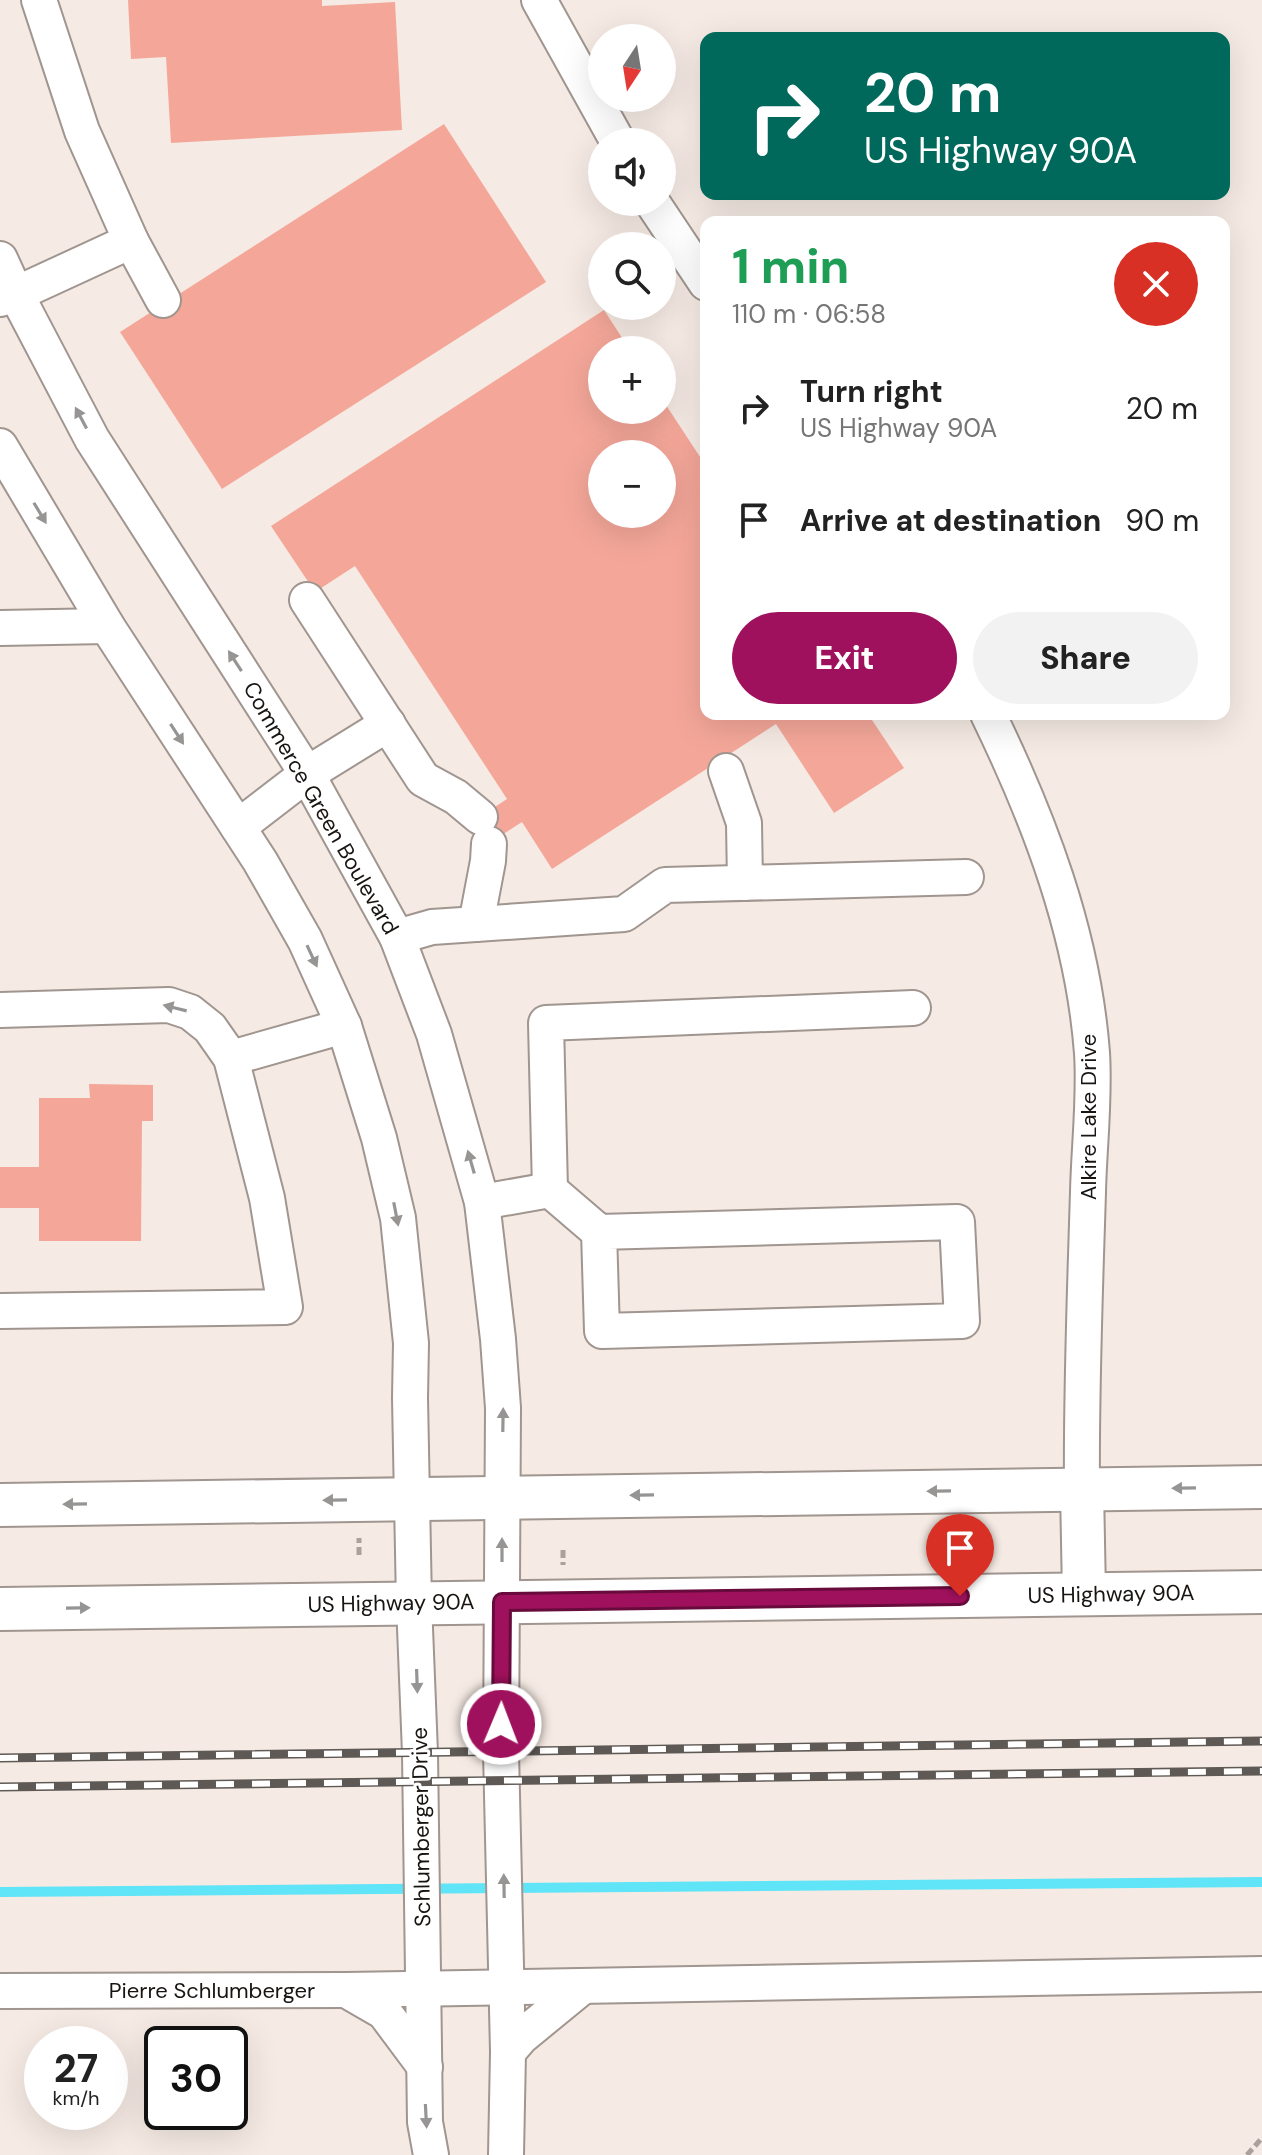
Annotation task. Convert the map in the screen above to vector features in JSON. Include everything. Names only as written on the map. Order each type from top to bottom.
[{"type":"main road","points":[[0,1505],[1262,1487]]},
{"type":"main road","points":[[1082,1489],[1084,1594]]},
{"type":"main road","name":"US Highway 90A","points":[[0,1609],[1262,1592]]},
{"type":"street","points":[[39,0],[82,131],[131,241],[163,300]]},
{"type":"street","points":[[539,0],[610,128]]},
{"type":"street","points":[[661,216],[700,274]]},
{"type":"street","points":[[8,296],[131,241]]},
{"type":"street","name":"Commerce Green Boulevard","points":[[0,259],[8,296],[92,439],[307,774],[397,937],[434,1034],[482,1202],[503,1408],[502,1602]]},
{"type":"street","points":[[0,446],[107,626],[238,827],[305,940],[344,1026],[379,1138],[398,1218],[411,1343],[413,1499]]},
{"type":"street","points":[[307,600],[423,779],[456,797],[484,830],[488,861],[476,924]]},
{"type":"street","points":[[0,628],[107,626]]},
{"type":"street","name":"Alkire Lake Drive","points":[[991,720],[1019,778],[1056,875],[1081,971],[1092,1055],[1081,1400],[1082,1489]]},
{"type":"street","points":[[238,827],[307,774],[388,724]]},
{"type":"street","points":[[726,771],[744,823],[745,883]]},
{"type":"street","points":[[397,937],[432,927],[624,914],[665,885],[966,877]]},
{"type":"street","points":[[0,1010],[169,1005],[190,1012],[210,1028],[231,1058],[267,1198],[285,1307],[0,1311]]},
{"type":"street","points":[[599,1232],[602,1331],[962,1321],[957,1222],[599,1232],[550,1190],[546,1023],[913,1008]]},
{"type":"street","points":[[231,1058],[344,1026]]},
{"type":"street","points":[[482,1202],[550,1190]]},
{"type":"street","name":"Schlumberger Drive","points":[[413,1499],[425,2122],[431,2155]]},
{"type":"street","points":[[502,1602],[508,2052],[506,2155]]},
{"type":"street","name":"Pierre Schlumberger","points":[[0,1991],[582,1987],[1262,1974]]},
{"type":"street","points":[[508,2052],[521,2037],[582,1987]]},
{"type":"street","points":[[346,1990],[384,2012],[425,2067]]},
{"type":"path","points":[[359,1533],[359,1555]]},
{"type":"path","points":[[563,1550],[564,1570]]},
{"type":"path","points":[[1247,2155],[1262,2138]]},
{"type":"building","points":[[128,0],[322,0],[322,6],[395,2],[402,130],[171,143],[166,57],[131,59]]},
{"type":"building","points":[[444,124],[546,282],[222,489],[120,332]]},
{"type":"building","points":[[589,320],[610,320],[621,336],[588,336],[588,424],[676,424],[676,420],[700,457],[700,720],[872,720],[904,768],[834,813],[776,724],[552,869],[522,822],[482,848],[467,825],[507,799],[355,566],[315,592],[271,526]]},
{"type":"building","points":[[89,1084],[153,1085],[153,1121],[142,1121],[141,1241],[39,1241],[39,1208],[0,1208],[0,1167],[39,1167],[39,1098],[90,1098]]},
{"type":"waterway","points":[[0,1892],[1262,1882]]},
{"type":"railway","points":[[0,1758],[1262,1741]]},
{"type":"railway","points":[[0,1787],[1262,1771]]},
{"type":"route","points":[[501,1724],[502,1602],[960,1596]]}]
